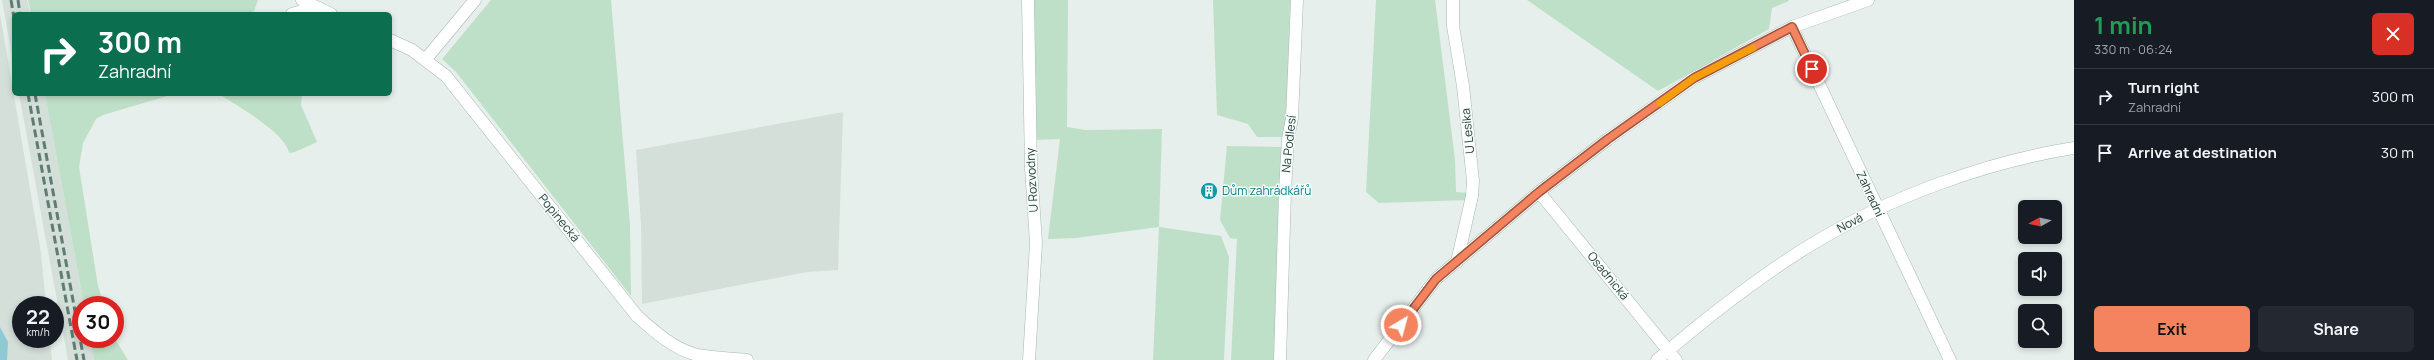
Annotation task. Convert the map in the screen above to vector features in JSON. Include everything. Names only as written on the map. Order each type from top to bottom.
[{"type":"street","points":[[302,0],[327,12]]},
{"type":"street","points":[[425,60],[475,0]]},
{"type":"street","name":"U Rozvodny","points":[[1028,0],[1031,168],[1036,244],[1029,360]]},
{"type":"street","name":"Na Podlesí","points":[[1280,360],[1285,191],[1288,140],[1292,118],[1297,0]]},
{"type":"street","name":"U Lesíka","points":[[1453,0],[1453,26],[1463,86],[1473,181],[1472,196],[1456,262]]},
{"type":"street","points":[[1374,360],[1436,279],[1539,192],[1608,139],[1694,78],[1792,27],[1868,0]]},
{"type":"street","points":[[299,12],[316,7]]},
{"type":"street","name":"Zahradní","points":[[1792,27],[1877,209],[1950,360]]},
{"type":"street","name":"Popinecká","points":[[392,41],[412,50],[446,76],[637,316],[664,340],[679,348],[694,354],[747,360]]},
{"type":"street","name":"Nová","points":[[1657,360],[1762,278],[1814,243],[1877,209],[1976,171],[2074,148]]},
{"type":"street","name":"Osadnická","points":[[1539,192],[1676,360]]},
{"type":"shaded area","points":[[2,0],[27,0],[30,12],[12,12],[12,56]]},
{"type":"shaded area","points":[[0,14],[12,84],[12,96],[14,96],[41,253],[45,296],[12,296],[12,348],[51,348],[52,360],[0,360]]},
{"type":"shaded area","points":[[19,96],[45,96],[82,296],[72,296],[72,348],[92,348],[94,360],[68,360],[64,338],[64,296],[56,296]]},
{"type":"shaded area","points":[[843,112],[838,270],[807,272],[642,304],[641,224],[636,150]]},
{"type":"green space","points":[[28,0],[258,0],[254,11],[251,12],[31,12]]},
{"type":"green space","points":[[491,0],[611,0],[630,225],[631,296],[456,72],[442,59]]},
{"type":"green space","points":[[1032,0],[1068,0],[1067,127],[1085,130],[1162,129],[1159,227],[1076,238],[1048,239],[1060,139],[1035,140]]},
{"type":"green space","points":[[1213,0],[1290,0],[1288,119],[1286,137],[1257,137],[1248,124],[1217,115]]},
{"type":"green space","points":[[1376,0],[1435,0],[1455,160],[1456,192],[1469,193],[1469,200],[1379,203],[1366,192]]},
{"type":"green space","points":[[1527,0],[1789,1],[1772,8],[1769,29],[1658,91]]},
{"type":"green space","points":[[45,96],[167,96],[103,115],[96,119],[83,143],[79,167],[98,286],[101,296],[82,296]]},
{"type":"green space","points":[[222,96],[302,96],[301,105],[317,142],[295,152],[289,153],[286,145],[270,128]]},
{"type":"green space","points":[[1227,146],[1284,147],[1275,360],[1231,360],[1237,239],[1230,238],[1220,220]]},
{"type":"green space","points":[[1159,227],[1221,236],[1229,257],[1224,360],[1153,360]]},
{"type":"green space","points":[[92,348],[121,348],[128,360],[94,360]]},
{"type":"water","points":[[0,327],[8,342],[7,360],[0,360]]},
{"type":"railway","points":[[11,0],[13,12]]},
{"type":"railway","points":[[18,0],[20,12]]},
{"type":"railway","points":[[28,96],[77,360]]},
{"type":"railway","points":[[35,96],[84,360]]},
{"type":"slow traffic","points":[[1660,103],[1694,78],[1753,48]]},
{"type":"place","name":"Dům zahrádkářů","points":[[1209,191]]},
{"type":"route","points":[[1401,325],[1436,279],[1539,192],[1608,139],[1694,78],[1792,27],[1812,69]]}]
